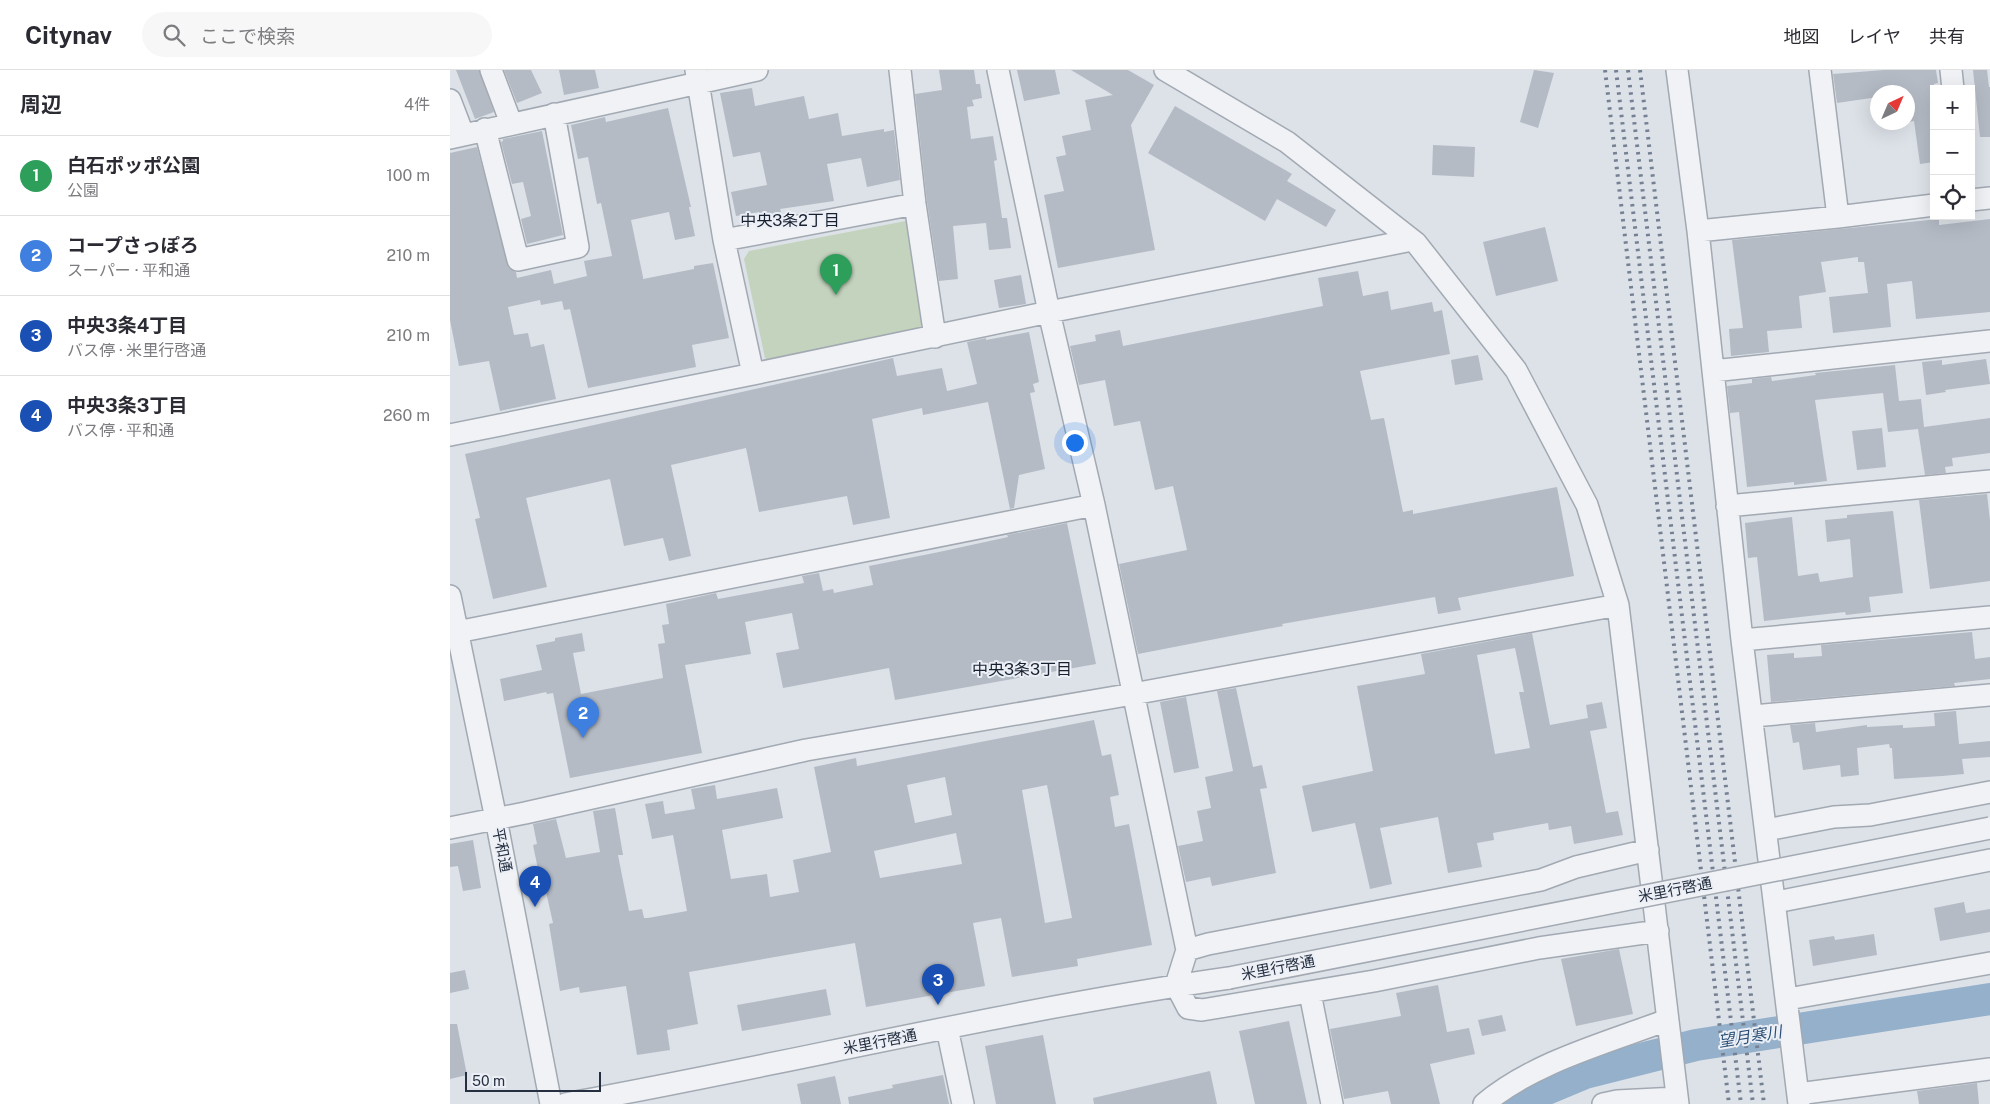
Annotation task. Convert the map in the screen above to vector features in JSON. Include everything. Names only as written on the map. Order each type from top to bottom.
[{"type":"street","points":[[491,70],[511,123]]},
{"type":"street","points":[[450,100],[456,136],[554,114],[697,77],[757,70]]},
{"type":"street","points":[[900,70],[915,204],[935,337]]},
{"type":"street","points":[[998,70],[1049,312],[1094,505],[1187,950],[1176,985],[1188,1008],[1202,1010],[1310,993],[1539,948],[1658,931]]},
{"type":"street","points":[[1165,70],[1287,142],[1412,240],[1516,370],[1587,505],[1618,605],[1677,1096],[1617,1101],[1604,1104]]},
{"type":"street","points":[[1677,70],[1698,231],[1742,640],[1753,716],[1799,1099],[1990,1069]]},
{"type":"street","points":[[1820,70],[1838,217]]},
{"type":"street","points":[[1951,70],[1953,85]]},
{"type":"street","points":[[697,77],[724,240],[753,374]]},
{"type":"street","points":[[485,129],[518,260],[578,247],[554,114]]},
{"type":"street","points":[[1975,200],[1990,198]]},
{"type":"street","points":[[724,240],[915,204]]},
{"type":"street","points":[[1698,231],[1930,206]]},
{"type":"street","points":[[450,435],[935,337],[1049,312],[1412,240]]},
{"type":"street","points":[[1713,371],[1990,341]]},
{"type":"street","points":[[1727,506],[1990,481]]},
{"type":"street","points":[[457,632],[1094,505]]},
{"type":"street","name":"平和通","points":[[450,596],[551,1104]]},
{"type":"street","points":[[450,828],[496,820],[806,750],[1133,694],[1618,605]]},
{"type":"street","points":[[1742,640],[1990,618]]},
{"type":"street","points":[[1753,716],[1990,695]]},
{"type":"street","points":[[1766,830],[1834,817],[1870,815],[1990,792]]},
{"type":"street","name":"米里行啓通","points":[[565,1104],[947,1028],[1176,985],[1229,978],[1990,828]]},
{"type":"street","points":[[1187,950],[1218,942],[1541,880],[1576,867],[1648,850]]},
{"type":"street","points":[[1776,902],[1990,860]]},
{"type":"street","points":[[1788,999],[1990,963]]},
{"type":"street","points":[[1310,993],[1332,1104]]},
{"type":"street","points":[[1484,1104],[1504,1088],[1565,1058],[1667,1020]]},
{"type":"street","points":[[947,1028],[963,1104]]},
{"type":"green space","points":[[906,221],[928,330],[771,362],[765,358],[744,259],[749,251]]},
{"type":"building","points":[[456,70],[479,70],[494,112],[475,119]]},
{"type":"building","points":[[504,70],[531,70],[542,93],[517,103]]},
{"type":"building","points":[[559,70],[595,70],[599,88],[564,95]]},
{"type":"building","points":[[939,70],[974,70],[976,84],[980,84],[982,98],[972,100],[974,106],[967,107],[971,139],[993,136],[997,160],[994,161],[1002,218],[1007,218],[1011,248],[989,250],[986,223],[953,226],[958,279],[939,281],[927,202],[915,94],[942,90]]},
{"type":"building","points":[[1017,70],[1055,70],[1060,94],[1024,101]]},
{"type":"building","points":[[1071,70],[1128,70],[1154,85],[1131,125],[1155,250],[1058,268],[1044,195],[1064,191],[1056,157],[1066,155],[1062,136],[1091,130],[1085,100],[1113,95]]},
{"type":"building","points":[[1534,70],[1554,73],[1538,128],[1520,122]]},
{"type":"building","points":[[1884,70],[1936,70],[1938,83],[1930,85],[1930,163],[1920,164],[1915,128],[1915,85],[1870,85],[1870,98],[1837,103],[1833,74]]},
{"type":"building","points":[[1973,70],[1987,70],[1990,87],[1990,137],[1980,137]]},
{"type":"building","points":[[752,88],[755,106],[804,96],[809,119],[838,113],[842,136],[884,129],[884,132],[894,130],[900,180],[867,187],[861,158],[827,164],[834,201],[780,209],[781,212],[760,216],[759,212],[736,216],[731,192],[767,185],[760,152],[733,157],[720,93]]},
{"type":"building","points":[[1175,106],[1292,174],[1287,181],[1336,210],[1326,227],[1277,199],[1265,221],[1148,153]]},
{"type":"building","points":[[668,108],[691,207],[689,207],[695,236],[675,240],[669,212],[631,220],[643,279],[694,269],[694,266],[713,263],[729,338],[692,345],[696,367],[588,388],[570,309],[564,310],[562,301],[541,305],[540,300],[508,307],[514,335],[528,333],[531,347],[544,344],[556,399],[500,411],[489,361],[459,366],[450,320],[450,153],[477,147],[509,268],[516,272],[517,278],[551,270],[554,284],[587,276],[584,261],[612,256],[601,203],[597,204],[588,157],[578,159],[571,125],[605,117],[606,122]]},
{"type":"building","points":[[542,131],[563,235],[527,244],[521,219],[531,216],[523,182],[512,184],[501,142],[503,139]]},
{"type":"building","points":[[1433,145],[1475,147],[1474,177],[1432,175]]},
{"type":"building","points":[[1990,219],[1990,312],[1916,319],[1912,281],[1887,284],[1891,327],[1833,333],[1829,297],[1868,293],[1864,262],[1858,262],[1858,257],[1821,262],[1826,292],[1799,296],[1802,328],[1767,331],[1769,352],[1731,356],[1729,329],[1743,328],[1732,240],[1930,220],[1939,220],[1939,225]]},
{"type":"building","points":[[1545,227],[1558,281],[1496,296],[1483,242]]},
{"type":"building","points":[[1358,271],[1363,296],[1388,291],[1391,310],[1432,302],[1434,312],[1442,310],[1450,354],[1360,371],[1371,420],[1384,418],[1403,512],[1413,510],[1413,514],[1557,487],[1574,576],[1458,598],[1461,610],[1438,614],[1435,597],[1282,624],[1283,626],[1138,654],[1119,564],[1187,550],[1173,486],[1155,490],[1140,421],[1114,426],[1105,380],[1079,385],[1070,346],[1096,341],[1095,335],[1120,330],[1123,346],[1323,306],[1318,278]]},
{"type":"building","points":[[1021,275],[1026,304],[999,308],[994,280]]},
{"type":"building","points":[[1029,332],[1039,382],[1033,384],[1035,392],[1030,393],[1045,469],[1019,475],[1014,508],[1010,509],[988,402],[923,415],[922,408],[872,419],[890,518],[853,525],[847,496],[759,512],[746,448],[671,465],[691,556],[669,561],[663,538],[624,546],[610,479],[526,498],[547,587],[493,599],[475,519],[480,518],[465,454],[893,358],[897,376],[942,368],[947,391],[977,384],[967,342]]},
{"type":"building","points":[[1478,355],[1483,380],[1455,385],[1451,360]]},
{"type":"building","points":[[1986,359],[1990,384],[1945,390],[1946,392],[1926,395],[1922,362],[1942,360],[1942,365]]},
{"type":"building","points":[[1895,365],[1899,401],[1921,399],[1924,427],[1990,418],[1990,453],[1952,458],[1953,466],[1945,467],[1946,473],[1925,475],[1918,429],[1888,432],[1883,393],[1815,400],[1827,481],[1794,485],[1794,482],[1747,487],[1739,412],[1730,413],[1727,386],[1752,383],[1752,379],[1771,377],[1772,381],[1816,375],[1815,373]]},
{"type":"building","points":[[1882,428],[1886,467],[1857,470],[1852,431]]},
{"type":"building","points":[[1987,494],[1990,520],[1990,581],[1930,589],[1919,500]]},
{"type":"building","points":[[1893,511],[1903,593],[1869,597],[1871,612],[1846,615],[1845,612],[1764,621],[1757,557],[1748,558],[1745,523],[1792,517],[1798,576],[1818,573],[1820,582],[1853,577],[1850,539],[1827,542],[1825,520],[1847,518],[1847,515]]},
{"type":"building","points":[[1067,523],[1096,664],[895,700],[889,668],[783,688],[776,653],[799,649],[792,613],[745,622],[751,654],[685,665],[702,753],[570,778],[553,693],[547,694],[546,692],[504,701],[500,679],[542,670],[536,645],[555,641],[555,638],[582,633],[585,651],[573,653],[581,694],[663,678],[658,644],[665,643],[662,625],[669,624],[666,604],[716,593],[718,599],[804,583],[802,576],[819,573],[823,591],[833,589],[834,593],[873,585],[869,566]]},
{"type":"building","points":[[1972,632],[1975,659],[1990,657],[1990,679],[1954,683],[1955,686],[1771,702],[1767,655],[1794,653],[1794,658],[1822,656],[1821,645]]},
{"type":"building","points":[[1532,633],[1550,725],[1588,718],[1586,705],[1602,702],[1607,728],[1590,731],[1606,813],[1618,811],[1623,835],[1574,844],[1571,826],[1549,830],[1548,823],[1493,833],[1494,840],[1477,843],[1482,867],[1448,873],[1438,817],[1380,828],[1392,884],[1370,889],[1355,823],[1312,832],[1302,786],[1373,771],[1357,686],[1425,674],[1421,654]],"holes":[[[1515,648],[1524,692],[1519,692],[1530,748],[1495,754],[1477,655]]]},
{"type":"building","points":[[1236,688],[1253,767],[1262,765],[1267,788],[1260,789],[1276,873],[1212,886],[1210,877],[1186,882],[1178,846],[1203,841],[1197,811],[1211,808],[1205,777],[1233,771],[1217,691]]},
{"type":"building","points":[[1186,697],[1199,768],[1174,773],[1160,702]]},
{"type":"building","points":[[1956,711],[1959,744],[1990,741],[1990,757],[1962,759],[1964,774],[1942,776],[1894,779],[1892,748],[1890,748],[1889,744],[1857,748],[1859,775],[1841,777],[1840,765],[1803,770],[1799,742],[1793,743],[1790,725],[1815,723],[1816,732],[1867,725],[1867,727],[1903,725],[1903,728],[1935,726],[1934,713]]},
{"type":"building","points":[[1094,720],[1102,756],[1111,754],[1119,795],[1110,797],[1115,827],[1129,824],[1152,945],[1077,959],[1078,966],[1012,977],[1001,918],[973,923],[985,986],[866,1007],[855,943],[689,972],[698,1024],[667,1030],[670,1050],[637,1055],[626,986],[580,993],[579,987],[560,991],[549,924],[553,923],[542,874],[539,874],[533,845],[537,844],[533,824],[556,819],[566,858],[600,852],[593,811],[615,808],[623,855],[618,855],[629,911],[642,909],[644,918],[648,918],[687,911],[673,835],[652,839],[645,804],[663,801],[665,814],[695,809],[691,789],[715,785],[717,799],[777,788],[783,818],[722,830],[731,879],[767,874],[770,897],[799,892],[793,860],[831,852],[814,767],[856,758],[857,766]],"holes":[[[945,777],[952,815],[915,823],[907,785]],[[1047,785],[1072,918],[1045,923],[1022,790]],[[956,833],[962,864],[880,878],[874,851]]]},
{"type":"building","points":[[473,840],[481,888],[463,891],[458,866],[450,867],[450,844]]},
{"type":"building","points":[[1964,902],[1966,913],[1990,909],[1990,932],[1940,941],[1934,908]]},
{"type":"building","points":[[1874,934],[1877,955],[1813,966],[1809,940],[1834,936],[1835,940]]},
{"type":"building","points":[[1619,949],[1633,1014],[1576,1026],[1561,959]]},
{"type":"building","points":[[465,970],[469,989],[450,993],[450,973]]},
{"type":"building","points":[[1438,985],[1447,1032],[1469,1028],[1475,1054],[1430,1064],[1440,1104],[1391,1104],[1388,1091],[1344,1099],[1330,1029],[1401,1016],[1396,993]]},
{"type":"building","points":[[826,989],[831,1015],[742,1031],[737,1005]]},
{"type":"building","points":[[1502,1015],[1506,1031],[1482,1036],[1478,1020]]},
{"type":"building","points":[[1289,1021],[1307,1104],[1255,1104],[1239,1031]]},
{"type":"building","points":[[450,1024],[457,1024],[467,1075],[450,1079]]},
{"type":"building","points":[[1043,1035],[1056,1104],[996,1104],[985,1046]]},
{"type":"building","points":[[1210,1071],[1217,1104],[1094,1104],[1093,1098]]},
{"type":"building","points":[[943,1075],[949,1104],[849,1104],[848,1097],[893,1088],[892,1085]]},
{"type":"building","points":[[835,1076],[841,1104],[801,1104],[797,1084]]},
{"type":"building","points":[[1977,1083],[1979,1104],[1919,1104],[1917,1091]]},
{"type":"waterway","name":"望月寒川","points":[[1518,1104],[1525,1098],[1585,1073],[1696,1045],[1990,999]]},
{"type":"railway","points":[[1605,70],[1729,1104]]},
{"type":"railway","points":[[1616,70],[1741,1104]]},
{"type":"railway","points":[[1628,70],[1753,1104]]},
{"type":"railway","points":[[1640,70],[1764,1104]]},
{"type":"place","name":"白石ポッポ公園","points":[[836,295]]},
{"type":"place","name":"コープさっぽろ","points":[[583,738]]},
{"type":"place","name":"中央3条3丁目","points":[[535,907]]},
{"type":"place","name":"中央3条4丁目","points":[[938,1005]]},
{"type":"district","name":"中央3条2丁目","points":[[790,220]]},
{"type":"district","name":"中央3条3丁目","points":[[1022,669]]}]
